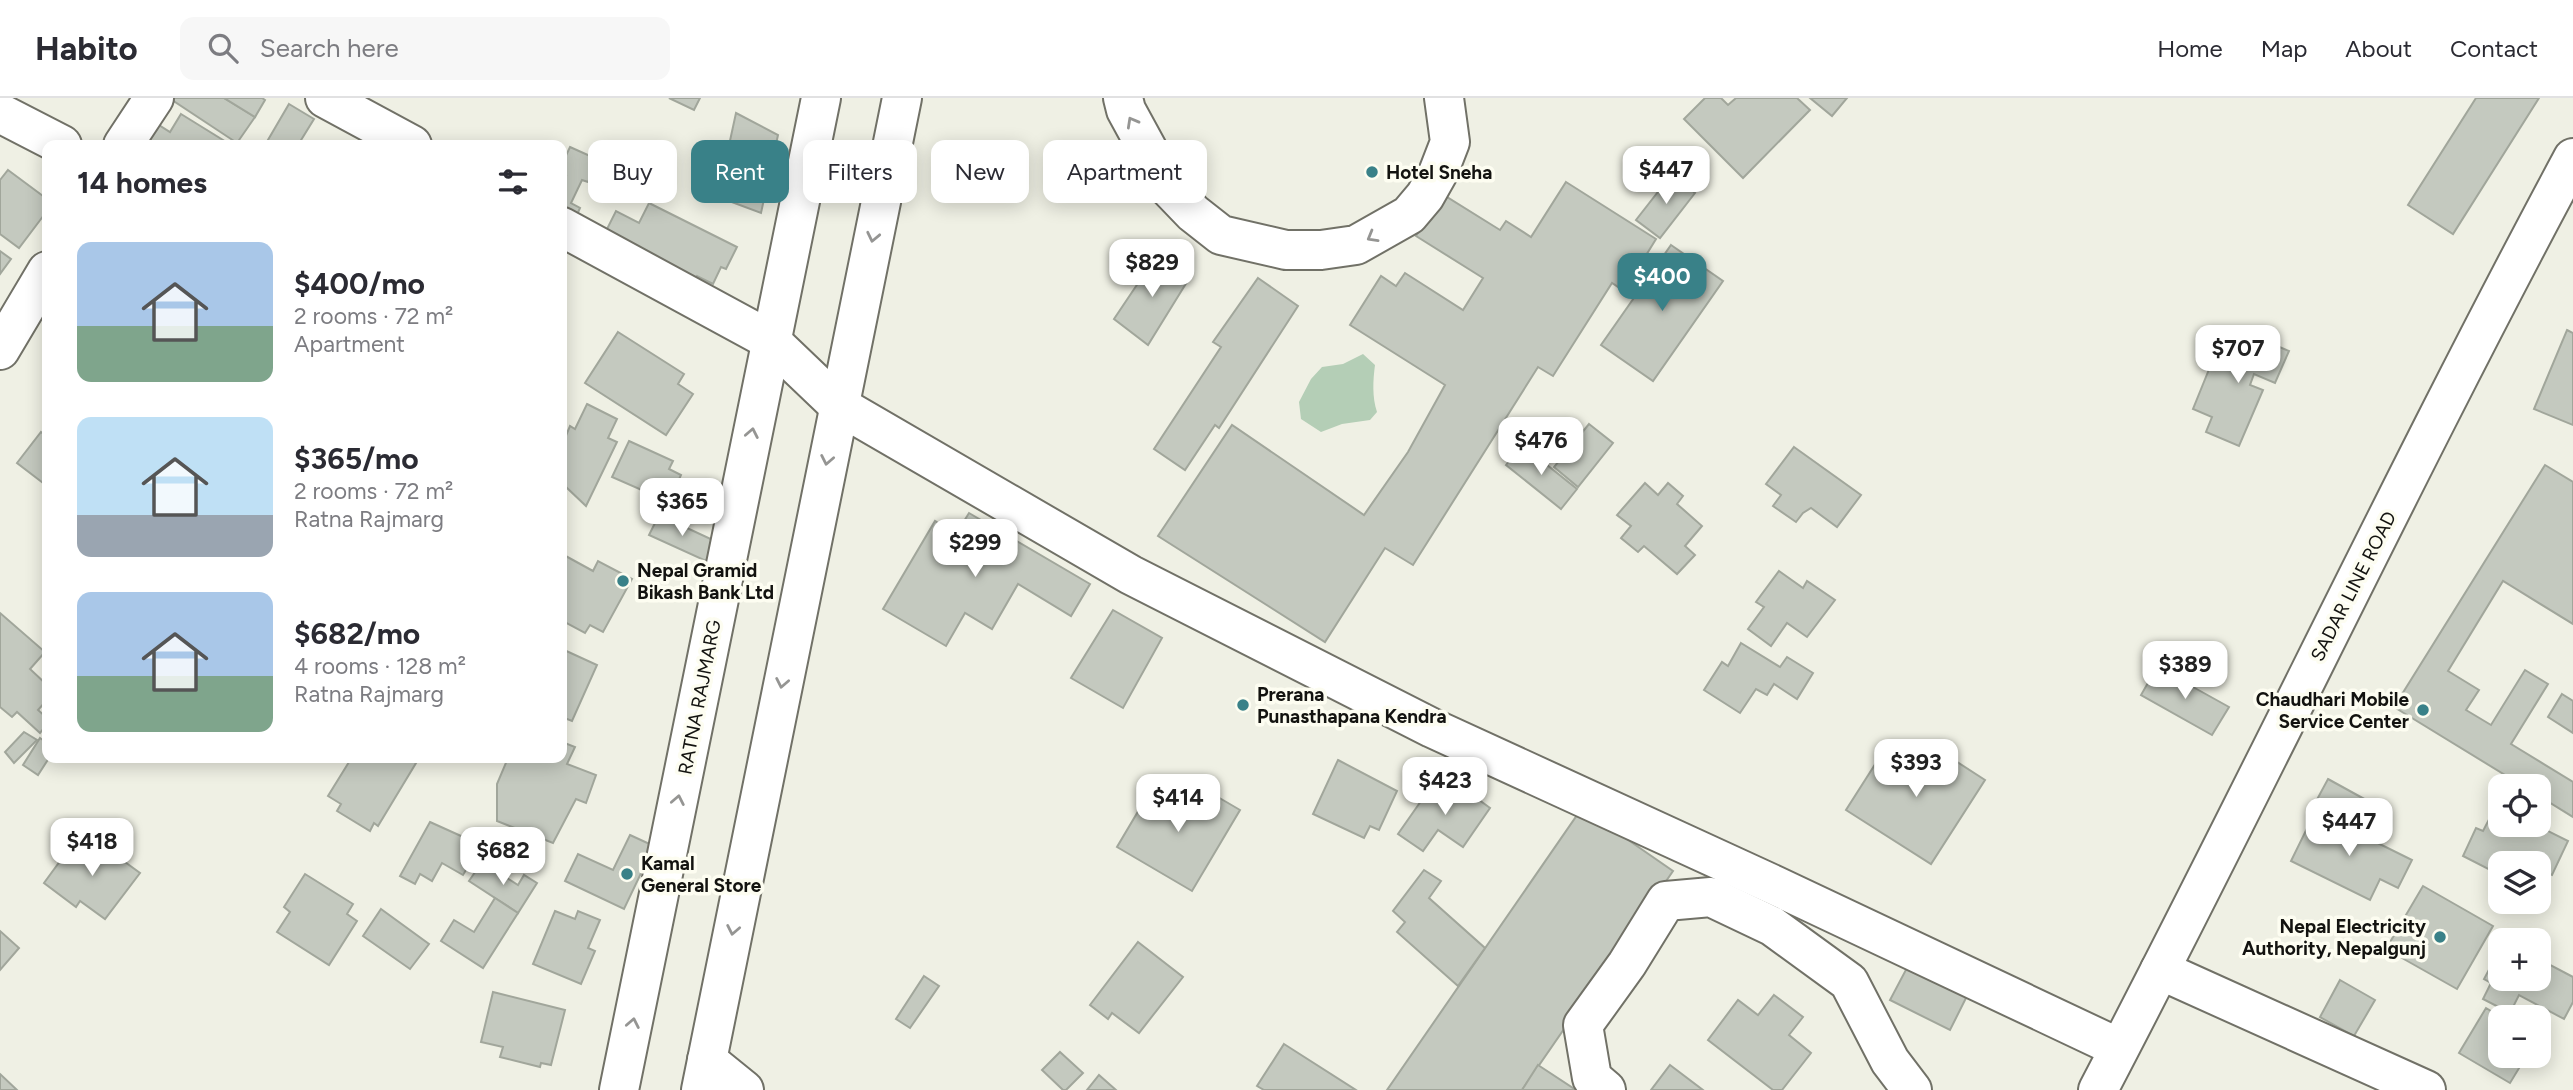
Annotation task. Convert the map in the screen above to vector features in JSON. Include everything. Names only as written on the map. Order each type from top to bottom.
[{"type":"main road","points":[[126,140],[153,98]]},
{"type":"main road","points":[[325,98],[403,140]]},
{"type":"main road","name":"RATNA RAJMARG","points":[[620,1090],[821,98]]},
{"type":"main road","points":[[744,1090],[704,1075],[902,98]]},
{"type":"main road","points":[[1123,98],[1126,110],[1168,187],[1193,213],[1221,235],[1286,250],[1321,250],[1356,245],[1409,215],[1425,196],[1438,173],[1450,142],[1444,98]]},
{"type":"main road","points":[[0,114],[52,140]]},
{"type":"main road","name":"SADAR LINE ROAD","points":[[2098,1090],[2500,293],[2573,158]]},
{"type":"main road","points":[[567,229],[771,340],[838,405],[1131,575],[1432,728],[2119,1048]]},
{"type":"main road","points":[[0,350],[42,279]]},
{"type":"main road","points":[[1606,1090],[1592,1078],[1583,1025],[1627,964],[1666,901],[1711,897],[1772,926],[1849,982],[1890,1061],[1912,1090]]},
{"type":"main road","points":[[2160,971],[2426,1090]]},
{"type":"shaded area","points":[[1363,354],[1375,365],[1373,388],[1377,412],[1370,420],[1342,424],[1321,432],[1301,419],[1299,402],[1311,379],[1322,367],[1343,364]]},
{"type":"building","points":[[169,98],[224,98],[255,117],[239,140],[232,140]]},
{"type":"building","points":[[224,98],[262,98],[265,100],[255,117]]},
{"type":"building","points":[[669,98],[700,98],[694,110]]},
{"type":"building","points":[[1705,98],[1721,98],[1728,105],[1736,98],[1797,98],[1810,110],[1743,178],[1684,119]]},
{"type":"building","points":[[1810,98],[1847,98],[1832,116]]},
{"type":"building","points":[[2476,98],[2539,98],[2453,234],[2408,205]]},
{"type":"building","points":[[289,104],[314,119],[301,140],[268,140]]},
{"type":"building","points":[[736,113],[778,135],[777,140],[730,140]]},
{"type":"building","points":[[181,114],[223,140],[144,138],[154,122],[170,132]]},
{"type":"building","points":[[570,147],[588,155],[588,182],[582,180],[571,203],[580,208],[573,224],[567,221],[567,153]]},
{"type":"building","points":[[8,170],[42,195],[42,218],[19,248],[0,234],[0,180]]},
{"type":"building","points":[[1672,174],[1695,193],[1660,238],[1636,220]]},
{"type":"building","points":[[1566,182],[1656,239],[1624,291],[1612,283],[1553,376],[1538,367],[1413,565],[1385,548],[1325,642],[1158,536],[1232,425],[1364,515],[1408,452],[1445,385],[1350,325],[1381,276],[1396,286],[1405,273],[1463,310],[1483,278],[1416,236],[1442,194],[1500,230],[1506,221],[1531,237]]},
{"type":"building","points":[[649,203],[737,247],[726,269],[721,267],[713,284],[697,276],[691,288],[600,243],[616,211],[639,223]]},
{"type":"building","points":[[734,203],[763,203],[761,213]]},
{"type":"building","points":[[1671,245],[1723,281],[1653,381],[1601,345]]},
{"type":"building","points":[[0,251],[11,259],[0,274]]},
{"type":"building","points":[[1157,255],[1190,277],[1148,345],[1114,319]]},
{"type":"building","points":[[1258,278],[1298,306],[1219,428],[1215,425],[1185,470],[1154,449],[1221,347],[1213,342]]},
{"type":"building","points":[[2237,329],[2289,351],[2275,383],[2254,374],[2250,385],[2263,390],[2239,446],[2206,432],[2212,417],[2193,409],[2212,362],[2221,366]]},
{"type":"building","points":[[2567,330],[2573,333],[2573,425],[2534,409]]},
{"type":"building","points":[[618,332],[684,374],[678,384],[693,394],[666,435],[585,383]]},
{"type":"building","points":[[587,404],[617,419],[608,438],[617,442],[586,506],[567,488],[567,433],[570,426],[575,429]]},
{"type":"building","points":[[1589,424],[1613,443],[1578,487],[1554,467]]},
{"type":"building","points":[[41,432],[42,482],[17,463]]},
{"type":"building","points":[[629,441],[673,461],[669,469],[681,475],[669,502],[612,477]]},
{"type":"building","points":[[1522,445],[1577,489],[1561,509],[1506,465]]},
{"type":"building","points":[[1794,447],[1861,495],[1837,527],[1811,508],[1796,522],[1773,506],[1781,495],[1766,484]]},
{"type":"building","points":[[2545,465],[2573,482],[2573,624],[2503,581],[2448,671],[2479,690],[2466,710],[2491,725],[2525,670],[2548,684],[2511,744],[2573,782],[2573,817],[2551,803],[2551,774],[2503,774],[2394,707]]},
{"type":"building","points":[[1645,483],[1658,495],[1668,483],[1683,496],[1677,504],[1702,526],[1685,546],[1695,555],[1677,574],[1644,546],[1638,552],[1621,538],[1631,526],[1617,515]]},
{"type":"building","points":[[969,513],[1090,584],[1071,616],[1018,584],[992,629],[965,613],[946,646],[883,609],[935,521],[956,534]]},
{"type":"building","points":[[659,515],[715,541],[706,561],[649,535]]},
{"type":"building","points":[[567,557],[593,571],[598,561],[632,579],[603,632],[590,625],[585,633],[567,623]]},
{"type":"building","points":[[1779,571],[1803,588],[1807,581],[1835,600],[1807,637],[1787,623],[1771,646],[1748,629],[1764,607],[1756,602]]},
{"type":"building","points":[[1113,610],[1162,638],[1123,708],[1071,678]]},
{"type":"building","points":[[0,613],[42,649],[42,655],[30,669],[42,680],[42,706],[38,710],[42,714],[42,730],[40,733],[17,712],[12,717],[0,707]]},
{"type":"building","points":[[1741,643],[1780,667],[1787,657],[1813,673],[1797,699],[1774,684],[1767,695],[1756,689],[1740,713],[1704,690],[1722,662],[1728,666]]},
{"type":"building","points":[[567,651],[597,665],[572,721],[567,719]]},
{"type":"building","points":[[2157,667],[2229,707],[2212,735],[2141,695]]},
{"type":"building","points":[[2562,694],[2573,701],[2573,733],[2548,717]]},
{"type":"building","points":[[24,732],[37,740],[14,763],[5,752]]},
{"type":"building","points":[[40,738],[42,763],[46,763],[38,775],[23,765]]},
{"type":"building","points":[[567,744],[575,747],[567,764],[596,775],[586,803],[576,799],[553,843],[497,821],[497,784],[506,763],[567,763]]},
{"type":"building","points":[[1888,744],[1921,765],[1934,747],[1985,780],[1931,864],[1846,810]]},
{"type":"building","points":[[1338,760],[1397,791],[1379,830],[1370,826],[1364,838],[1313,814]]},
{"type":"building","points":[[348,763],[416,763],[378,826],[374,823],[370,831],[337,811],[341,804],[328,796]]},
{"type":"building","points":[[2328,779],[2368,801],[2354,826],[2314,805]]},
{"type":"building","points":[[1452,780],[1490,808],[1463,847],[1438,830],[1423,851],[1398,834],[1428,791],[1439,798]]},
{"type":"building","points":[[1165,787],[1204,805],[1211,793],[1240,810],[1192,891],[1117,847],[1149,793],[1157,798]]},
{"type":"building","points":[[1582,808],[1673,871],[1522,1090],[1387,1090]]},
{"type":"building","points":[[2315,812],[2412,860],[2398,888],[2380,879],[2370,900],[2291,861]]},
{"type":"building","points":[[2488,821],[2488,837],[2551,837],[2551,832],[2568,841],[2552,875],[2551,851],[2488,851],[2488,869],[2463,856],[2476,828],[2483,831]]},
{"type":"building","points":[[430,822],[481,845],[463,875],[442,863],[432,881],[420,874],[415,884],[400,876]]},
{"type":"building","points":[[630,835],[654,846],[624,909],[565,881],[578,854],[613,870]]},
{"type":"building","points":[[77,838],[97,853],[103,846],[140,873],[105,919],[80,901],[76,907],[44,883]]},
{"type":"building","points":[[482,862],[518,885],[524,875],[537,883],[518,913],[469,881]]},
{"type":"building","points":[[1424,870],[1441,881],[1429,898],[1485,948],[1458,986],[1397,932],[1405,922],[1393,911]]},
{"type":"building","points":[[305,874],[353,904],[347,914],[357,921],[329,965],[277,932],[290,912],[284,907]]},
{"type":"building","name":"Nepal Electricity Authority, Nepalgunj","points":[[2423,886],[2493,926],[2488,928],[2488,935],[2457,989],[2386,949]]},
{"type":"building","points":[[495,898],[518,913],[483,968],[441,941],[454,920],[474,932]]},
{"type":"building","points":[[381,909],[429,944],[410,969],[363,936]]},
{"type":"building","points":[[555,911],[575,919],[578,911],[600,920],[588,948],[595,951],[581,984],[533,964]]},
{"type":"building","points":[[0,931],[19,948],[0,970]]},
{"type":"building","points":[[1138,942],[1183,977],[1139,1033],[1112,1013],[1108,1019],[1090,1005]]},
{"type":"building","points":[[1909,964],[1968,994],[1950,1030],[1890,1000]]},
{"type":"building","points":[[2551,965],[2573,977],[2573,1002],[2564,1019],[2551,1012],[2551,1005],[2538,1005],[2519,995],[2514,1005],[2495,1005],[2483,999],[2488,989],[2551,991]]},
{"type":"building","points":[[924,976],[939,986],[910,1028],[896,1019]]},
{"type":"building","points":[[2340,980],[2375,1000],[2354,1036],[2320,1017]]},
{"type":"building","points":[[493,992],[565,1010],[551,1065],[541,1063],[540,1067],[500,1057],[503,1047],[481,1042]]},
{"type":"building","points":[[1774,995],[1803,1017],[1789,1035],[1811,1053],[1782,1090],[1773,1090],[1708,1040],[1738,1000],[1758,1015]]},
{"type":"building","points":[[2486,1008],[2488,1068],[2519,1068],[2510,1083],[2459,1053]]},
{"type":"building","points":[[1284,1044],[1356,1090],[1264,1090],[1257,1086]]},
{"type":"building","points":[[1060,1052],[1083,1073],[1066,1090],[1042,1070]]},
{"type":"building","points":[[1538,1065],[1576,1090],[1522,1090]]},
{"type":"building","points":[[1670,1065],[1703,1090],[1651,1090]]},
{"type":"building","points":[[0,1074],[17,1090],[0,1090]]},
{"type":"building","points":[[1099,1075],[1116,1090],[1087,1090]]},
{"type":"place","name":"Hotel Sneha","points":[[1372,172]]},
{"type":"place","name":"Nepal Gramid Bikash Bank Ltd","points":[[623,581]]},
{"type":"place","name":"Prerana Punasthapana Kendra","points":[[1243,705]]},
{"type":"place","name":"Chaudhari Mobile Service Center","points":[[2423,710]]},
{"type":"place","name":"Kamal General Store","points":[[627,874]]},
{"type":"place","name":"Nepal Electricity Authority, Nepalgunj","points":[[2440,937]]}]
